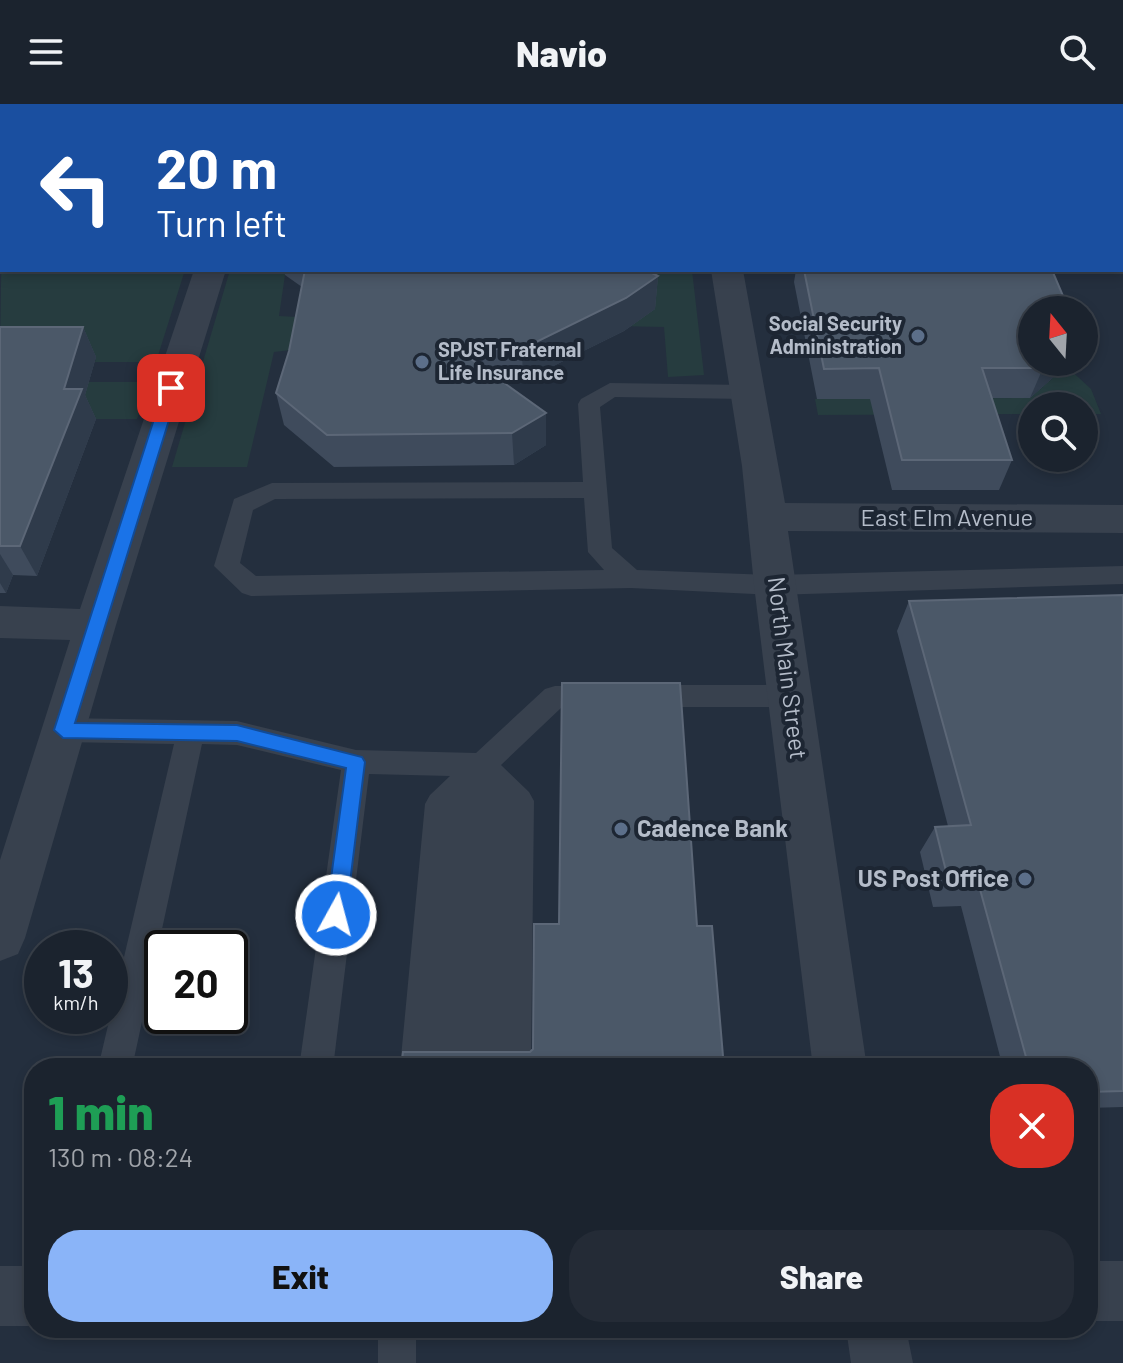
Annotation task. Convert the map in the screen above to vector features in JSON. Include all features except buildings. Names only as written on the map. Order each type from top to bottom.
[{"type":"street","points":[[0,938],[15,840],[63,730],[209,272]]},
{"type":"street","name":"North Main Street","points":[[727,272],[770,517],[774,585],[839,1058]]},
{"type":"street","name":"East Elm Avenue","points":[[770,517],[1123,519]]},
{"type":"street","points":[[0,622],[95,625]]},
{"type":"street","points":[[1098,1291],[1123,1291]]},
{"type":"street","points":[[0,1296],[24,1296]]},
{"type":"street","points":[[878,1338],[882,1363]]},
{"type":"lane","points":[[631,579],[600,552],[589,404],[610,390],[746,392]]},
{"type":"lane","points":[[595,490],[272,491],[242,505],[227,566],[251,586],[631,579],[774,585],[1123,575]]},
{"type":"lane","points":[[418,1058],[440,804],[555,697],[790,696]]},
{"type":"lane","points":[[63,730],[237,733],[356,762],[481,765],[519,801],[514,1058]]},
{"type":"lane","points":[[117,1058],[191,732]]},
{"type":"lane","points":[[317,1058],[356,762]]},
{"type":"lane","points":[[451,1058],[464,805],[481,765]]},
{"type":"lane","points":[[481,765],[491,805],[483,1058]]},
{"type":"lane","points":[[397,1338],[397,1363]]},
{"type":"green space","points":[[1,272],[184,272],[156,362],[95,362],[96,357],[0,358]]},
{"type":"green space","points":[[229,272],[292,272],[285,275],[279,316],[297,317],[291,350],[274,352],[247,467],[172,467]]},
{"type":"green space","points":[[594,272],[692,272],[704,375],[668,377],[664,327],[616,326]]},
{"type":"green space","points":[[1055,376],[1077,376],[1092,392],[1037,392]]},
{"type":"green space","points":[[89,382],[150,382],[137,419],[0,419],[0,408]]},
{"type":"green space","points":[[1018,398],[1018,414],[818,415],[815,399]]},
{"type":"place","name":"Social Security Administration","points":[[918,336]]},
{"type":"place","name":"SPJST Fraternal Life Insurance","points":[[422,362]]},
{"type":"place","name":"Cadence Bank","points":[[621,829]]},
{"type":"place","name":"US Post Office","points":[[1025,879]]},
{"type":"route","points":[[171,388],[63,730],[237,733],[356,762],[336,915]]}]
